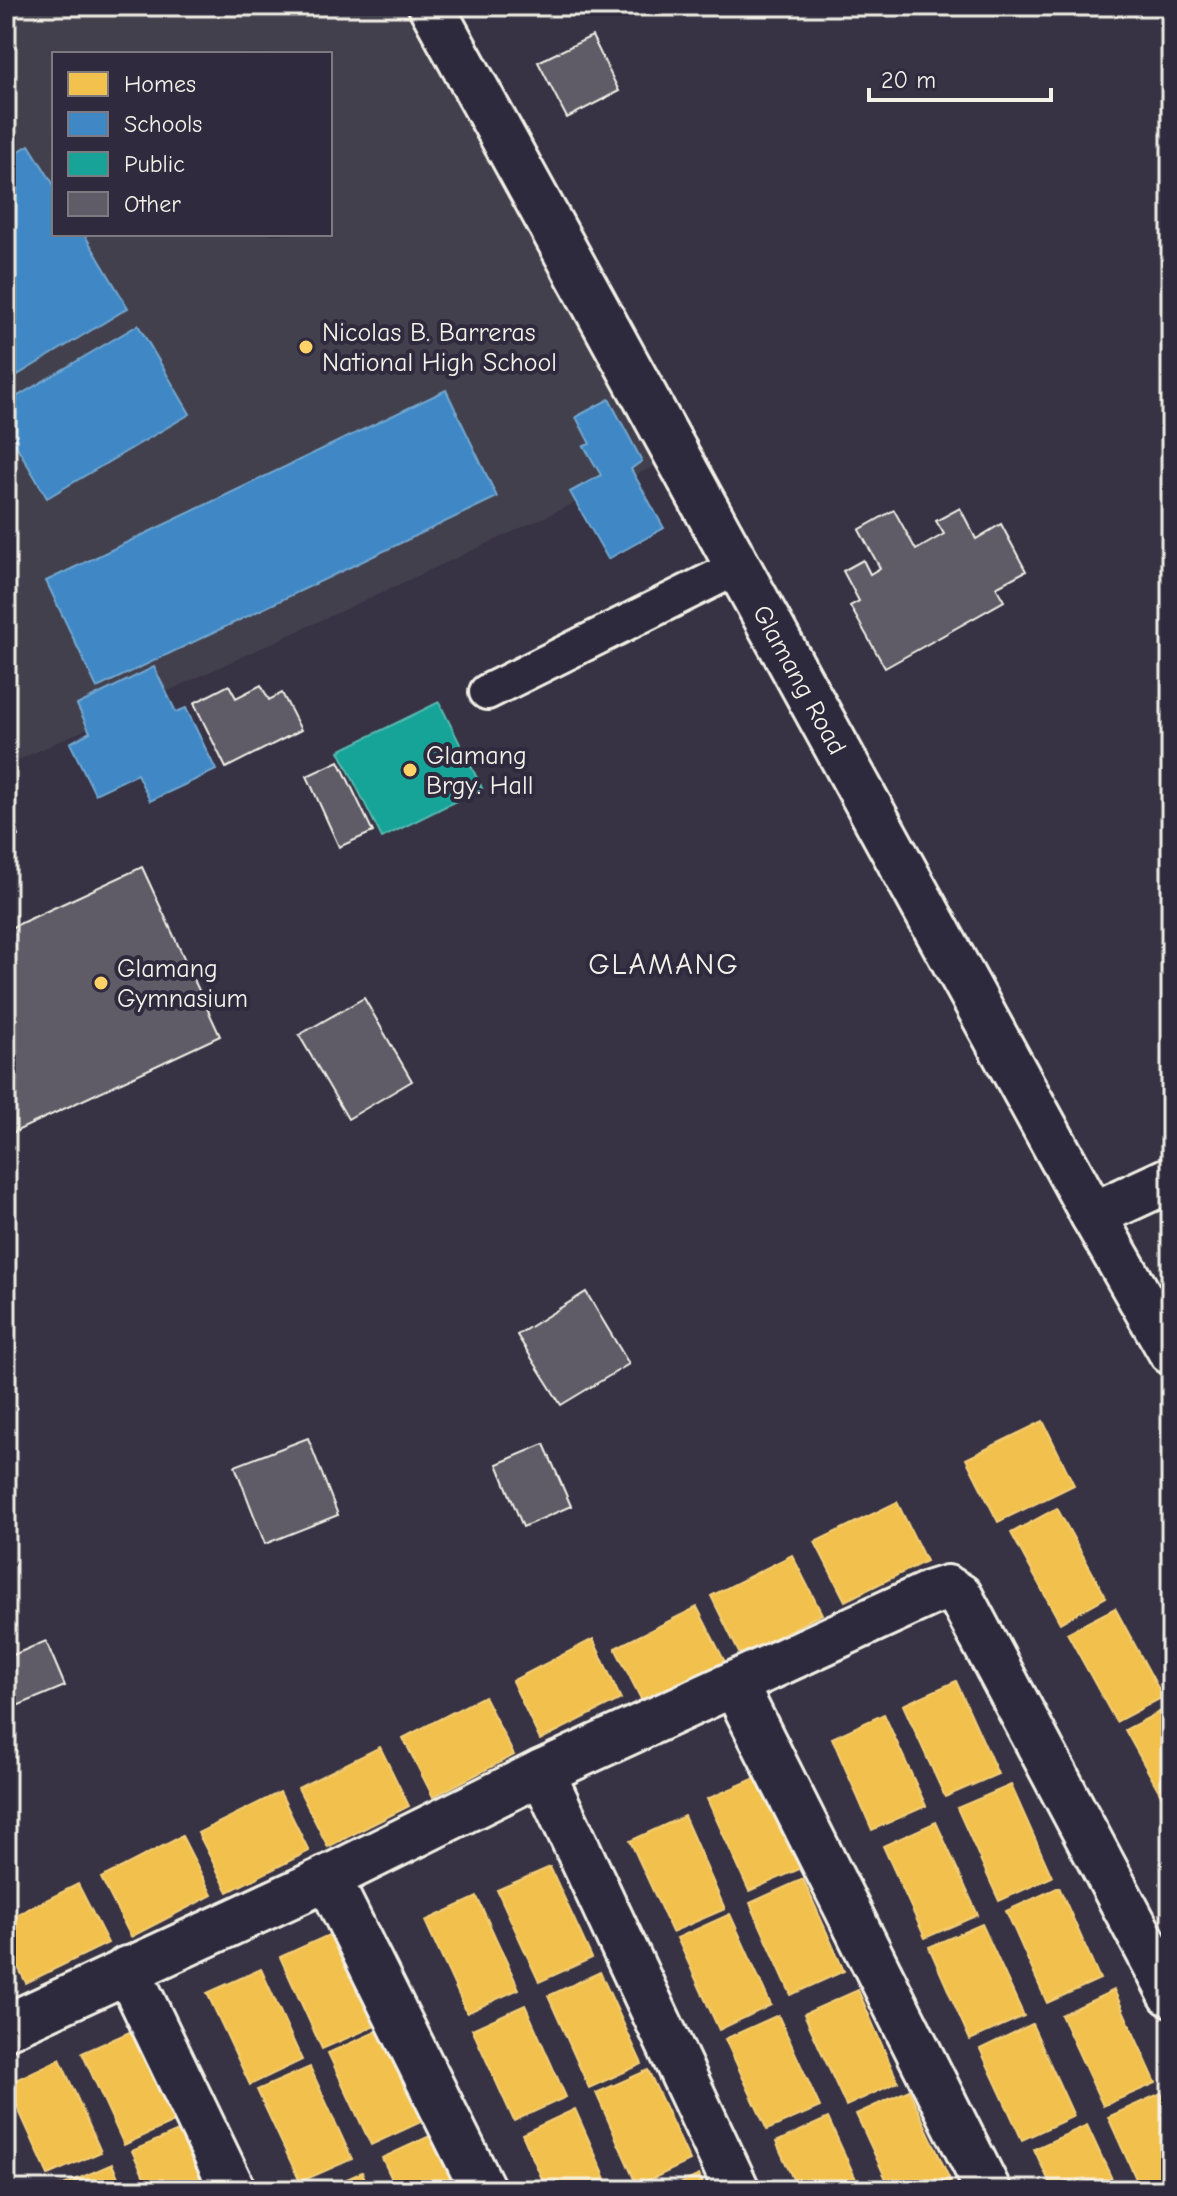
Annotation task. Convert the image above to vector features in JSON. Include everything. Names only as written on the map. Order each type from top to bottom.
[{"type":"street","name":"Glamang Road","points":[[431,6],[1171,1352]]},
{"type":"street","points":[[1093,1215],[1171,1179]]},
{"type":"street","points":[[6,2027],[328,1878],[542,1772],[947,1588],[960,1596],[1171,1994]]},
{"type":"street","points":[[735,1685],[988,2190]]},
{"type":"street","points":[[542,1772],[737,2190]]},
{"type":"street","points":[[328,1878],[483,2190]]},
{"type":"street","points":[[127,1969],[233,2190]]},
{"type":"lane","points":[[487,692],[738,567]]},
{"type":"shaded area","name":"Nicolas B. Barreras National High School","points":[[6,6],[426,6],[666,461],[6,766]]},
{"type":"building: Homes","points":[[1043,1421],[1074,1485],[998,1522],[966,1459]]},
{"type":"building: Homes","points":[[897,1502],[926,1561],[845,1601],[815,1542]]},
{"type":"building: Homes","points":[[1057,1508],[1106,1597],[1060,1623],[1011,1533]]},
{"type":"building: Homes","points":[[792,1555],[822,1614],[740,1655],[711,1596]]},
{"type":"building: Homes","points":[[697,1607],[727,1666],[645,1707],[615,1648]]},
{"type":"building: Homes","points":[[1115,1608],[1163,1697],[1116,1722],[1067,1633]]},
{"type":"building: Homes","points":[[593,1639],[621,1699],[540,1740],[512,1681]]},
{"type":"building: Homes","points":[[956,1681],[998,1774],[945,1797],[903,1705]]},
{"type":"building: Homes","points":[[484,1696],[514,1755],[433,1797],[403,1738]]},
{"type":"building: Homes","points":[[1171,1706],[1171,1813],[1125,1730]]},
{"type":"building: Homes","points":[[884,1714],[926,1806],[872,1830],[832,1738]]},
{"type":"building: Homes","points":[[380,1747],[409,1806],[328,1847],[298,1788]]},
{"type":"building: Homes","points":[[760,1776],[802,1868],[749,1891],[707,1799]]},
{"type":"building: Homes","points":[[1011,1785],[1052,1877],[999,1901],[957,1808]]},
{"type":"building: Homes","points":[[280,1792],[309,1851],[228,1892],[198,1833]]},
{"type":"building: Homes","points":[[684,1816],[725,1909],[672,1932],[630,1841]]},
{"type":"building: Homes","points":[[936,1822],[978,1915],[925,1938],[883,1846]]},
{"type":"building: Homes","points":[[182,1836],[212,1895],[131,1937],[101,1878]]},
{"type":"building: Homes","points":[[550,1867],[592,1958],[539,1982],[497,1890]]},
{"type":"building: Homes","points":[[803,1879],[844,1971],[791,1995],[750,1903]]},
{"type":"building: Homes","points":[[78,1884],[108,1943],[26,1983],[6,1943],[6,1920]]},
{"type":"building: Homes","points":[[1059,1887],[1100,1979],[1047,2003],[1006,1911]]},
{"type":"building: Homes","points":[[477,1897],[519,1989],[467,2013],[425,1921]]},
{"type":"building: Homes","points":[[730,1914],[771,2005],[719,2030],[677,1938]]},
{"type":"building: Homes","points":[[982,1924],[1024,2016],[970,2040],[929,1947]]},
{"type":"building: Homes","points":[[333,1933],[375,2026],[322,2049],[280,1957]]},
{"type":"building: Homes","points":[[261,1969],[302,2060],[250,2085],[207,1993]]},
{"type":"building: Homes","points":[[600,1972],[642,2064],[589,2088],[548,1996]]},
{"type":"building: Homes","points":[[858,1990],[898,2082],[846,2106],[804,2014]]},
{"type":"building: Homes","points":[[1114,1990],[1156,2083],[1103,2106],[1061,2015]]},
{"type":"building: Homes","points":[[525,2005],[566,2097],[514,2121],[472,2029]]},
{"type":"building: Homes","points":[[778,2015],[820,2107],[767,2130],[725,2039]]},
{"type":"building: Homes","points":[[1032,2024],[1074,2116],[1022,2140],[980,2049]]},
{"type":"building: Homes","points":[[382,2029],[423,2121],[371,2145],[328,2053]]},
{"type":"building: Homes","points":[[134,2030],[176,2121],[124,2145],[82,2053]]},
{"type":"building: Homes","points":[[60,2059],[101,2152],[48,2175],[7,2084]]},
{"type":"building: Homes","points":[[310,2067],[352,2159],[300,2182],[257,2090]]},
{"type":"building: Homes","points":[[648,2070],[690,2161],[637,2186],[596,2093]]},
{"type":"building: Homes","points":[[909,2090],[951,2182],[934,2190],[891,2190],[856,2114]]},
{"type":"building: Homes","points":[[1161,2093],[1171,2115],[1171,2190],[1141,2190],[1108,2117]]},
{"type":"building: Homes","points":[[575,2109],[611,2190],[547,2190],[522,2134]]},
{"type":"building: Homes","points":[[828,2118],[861,2190],[798,2190],[776,2142]]},
{"type":"building: Homes","points":[[1087,2125],[1117,2190],[1053,2190],[1034,2149]]},
{"type":"building: Homes","points":[[185,2128],[213,2190],[150,2190],[132,2151]]},
{"type":"building: Homes","points":[[434,2134],[460,2190],[397,2190],[382,2158]]},
{"type":"building: Homes","points":[[112,2164],[124,2190],[61,2190],[59,2187]]},
{"type":"building: Homes","points":[[362,2172],[370,2190],[323,2190]]},
{"type":"building: Homes","points":[[699,2175],[706,2190],[667,2190]]},
{"type":"building: Schools","points":[[29,145],[52,182],[52,236],[85,236],[128,308],[6,382],[6,159]]},
{"type":"building: Schools","points":[[138,325],[190,414],[47,498],[6,428],[6,403]]},
{"type":"building: Schools","points":[[446,390],[497,497],[97,688],[46,581]]},
{"type":"building: Schools","points":[[609,399],[642,461],[631,469],[664,528],[608,559],[570,492],[601,475],[584,446],[590,444],[576,417]]},
{"type":"building: Schools","points":[[154,667],[176,712],[186,708],[216,770],[150,801],[137,774],[95,794],[70,743],[90,732],[77,705]]},
{"type":"building: Public","name":"Glamang Brgy. Hall","points":[[439,702],[482,788],[382,838],[339,751]]},
{"type":"building: Other","points":[[592,36],[619,91],[567,118],[538,62]]},
{"type":"building: Other","points":[[960,508],[976,539],[1001,524],[1026,571],[996,587],[1004,601],[885,668],[850,606],[859,601],[843,571],[863,560],[870,574],[880,568],[859,530],[894,510],[916,550],[944,534],[936,521]]},
{"type":"building: Other","points":[[229,685],[236,698],[261,685],[269,700],[282,693],[301,730],[226,768],[194,703]]},
{"type":"building: Other","points":[[339,761],[373,832],[339,847],[307,776]]},
{"type":"building: Other","points":[[6,810],[18,836],[6,841]]},
{"type":"building: Other","name":"Glamang Gymnasium","points":[[142,867],[220,1036],[6,1136],[6,930]]},
{"type":"building: Other","points":[[364,998],[412,1081],[348,1119],[299,1035]]},
{"type":"building: Other","points":[[586,1292],[629,1364],[561,1405],[517,1335]]},
{"type":"building: Other","points":[[308,1438],[338,1515],[265,1544],[235,1466]]},
{"type":"building: Other","points":[[544,1444],[571,1506],[523,1527],[497,1464]]},
{"type":"building: Other","points":[[46,1641],[65,1686],[12,1708],[6,1694],[6,1658]]},
{"type":"place","name":"Nicolas B. Barreras National High School","points":[[306,347]]},
{"type":"place","name":"Glamang Brgy. Hall","points":[[410,770]]},
{"type":"place","name":"Glamang Gymnasium","points":[[101,983]]},
{"type":"district","name":"GLAMANG","points":[[664,964]]}]
